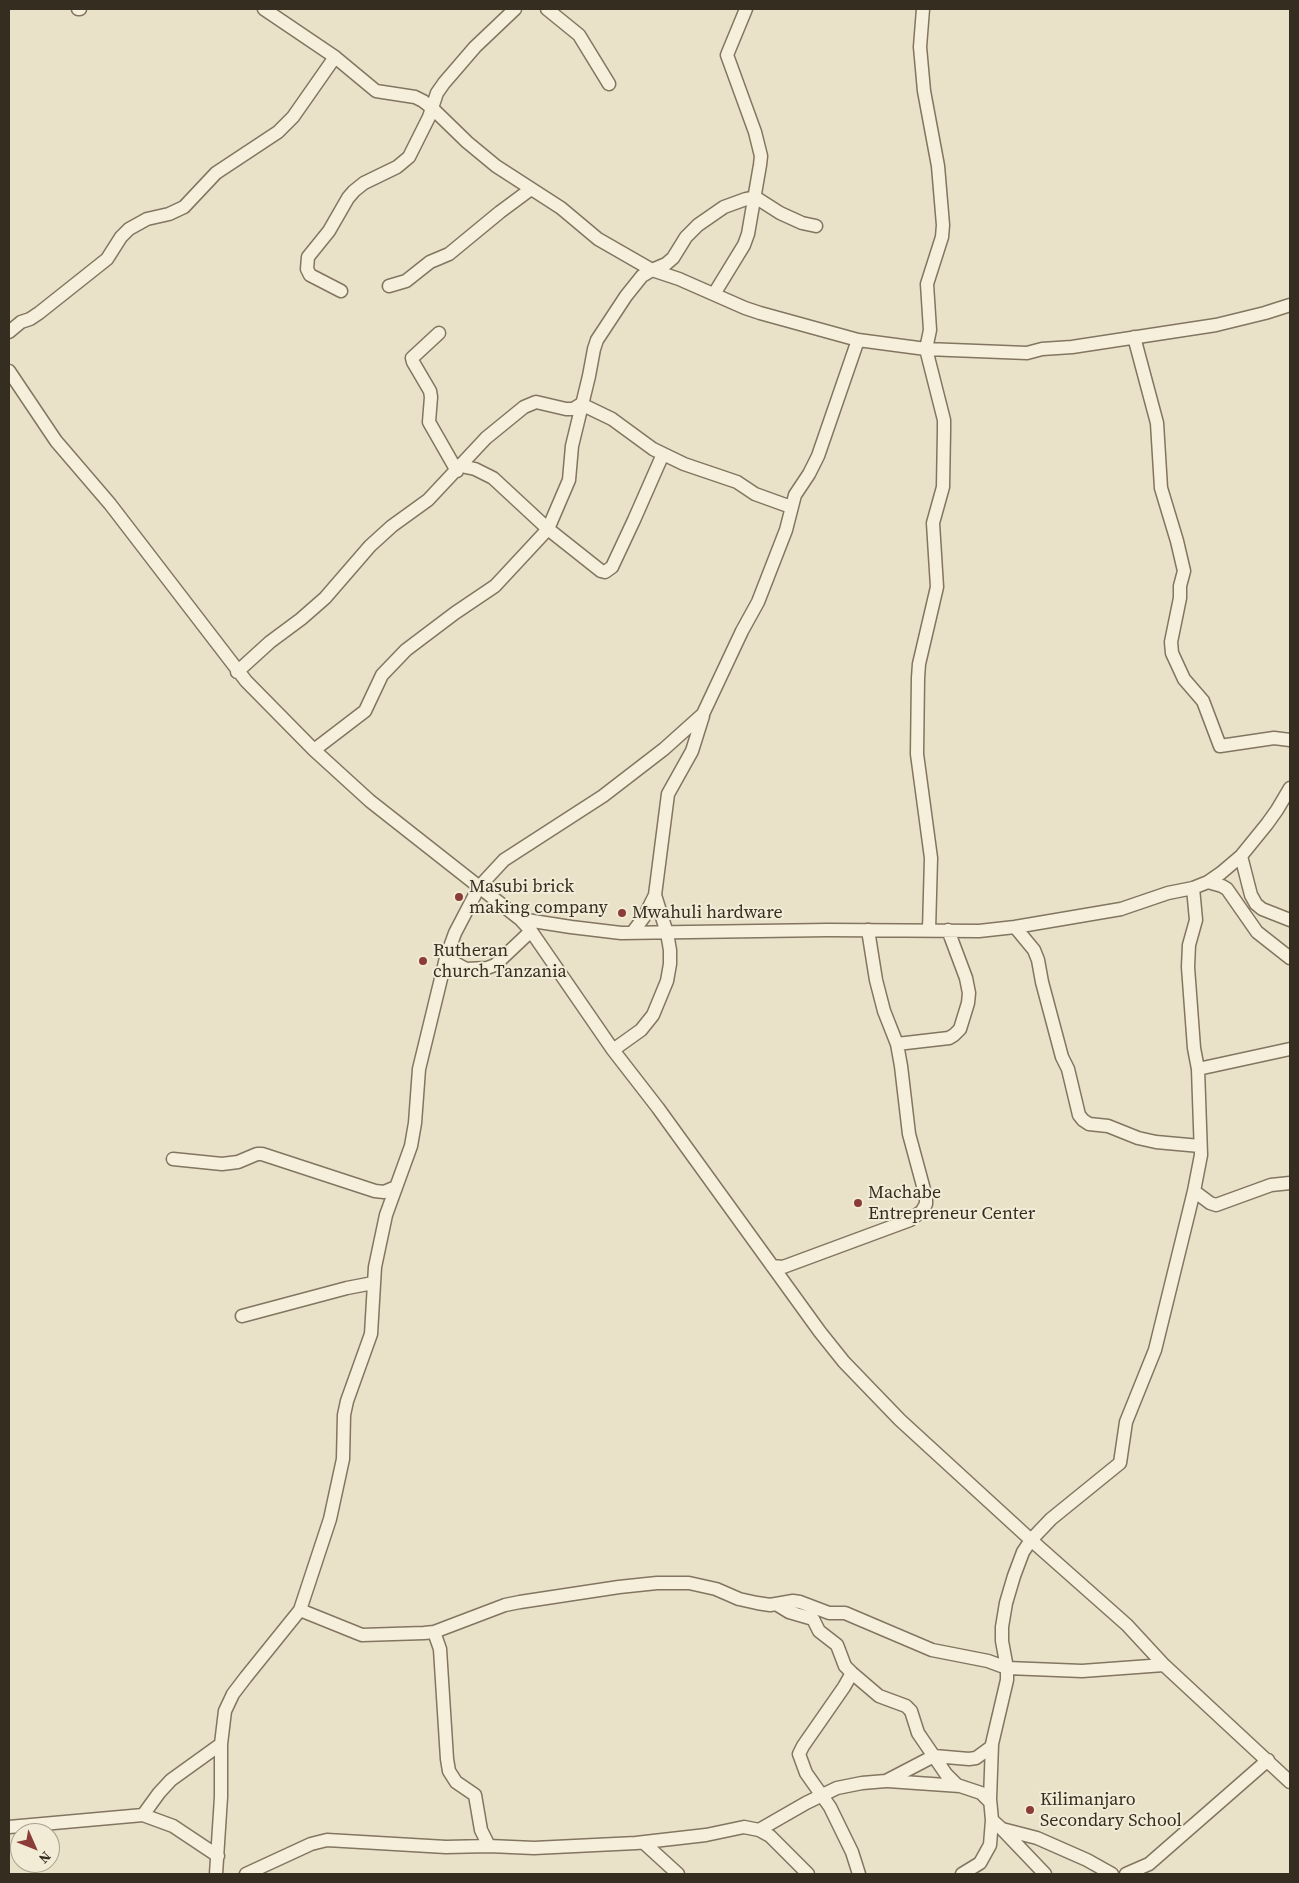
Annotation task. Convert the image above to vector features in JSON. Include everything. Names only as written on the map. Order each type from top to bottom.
[{"type":"street","points":[[264,9],[335,57],[376,91],[415,97],[432,108],[467,142],[496,166],[561,208],[598,239],[652,270],[679,279],[752,310],[858,340],[926,349],[1022,354],[1234,321],[1265,314],[1290,305]]},
{"type":"street","points":[[341,291],[310,274],[307,269],[308,257],[329,231],[354,191],[364,183],[397,167],[408,157],[444,83],[475,47],[515,9]]},
{"type":"street","points":[[546,9],[579,35],[609,84]]},
{"type":"street","points":[[714,294],[744,246],[755,197],[761,156],[755,132],[727,55],[746,9]]},
{"type":"street","points":[[923,9],[921,56],[924,91],[938,166],[943,225],[942,237],[926,284],[930,330],[926,349],[942,411],[944,431],[943,487],[933,522],[937,587],[919,664],[918,678],[917,754],[931,858],[929,930]]},
{"type":"street","points":[[9,332],[21,322],[39,313],[107,259],[121,237],[129,229],[147,219],[169,214],[184,207],[216,173],[278,132],[293,117],[335,57]]},
{"type":"street","points":[[390,286],[406,281],[430,262],[449,254],[500,212],[532,189]]},
{"type":"street","points":[[314,750],[365,710],[382,675],[406,650],[495,586],[548,530],[569,480],[572,446],[589,376],[591,356],[597,340],[642,276],[666,264],[673,258],[686,237],[698,225],[730,204],[755,197],[794,220],[816,226]]},
{"type":"street","points":[[673,258],[679,279]]},
{"type":"street","points":[[439,333],[412,358],[430,391],[429,422],[459,469]]},
{"type":"street","points":[[1134,337],[1157,423],[1161,488],[1184,571],[1171,642],[1172,653],[1184,679],[1203,701],[1220,746],[1274,738],[1290,740]]},
{"type":"street","points":[[632,933],[644,917],[655,895],[668,794],[677,781],[692,751],[703,714],[742,631],[758,602],[786,530],[795,495],[818,456],[858,340]]},
{"type":"street","points":[[9,372],[56,441],[110,504],[237,672],[314,750],[370,801],[520,919],[531,931],[614,1050],[844,1362],[900,1420],[1127,1625],[1164,1665],[1290,1782]]},
{"type":"street","points":[[237,672],[324,598],[370,546],[392,526],[428,500],[486,438],[531,403],[541,403],[566,409],[573,409],[581,404]]},
{"type":"street","points":[[581,404],[612,419],[663,454],[684,464],[737,482],[755,494],[791,507]]},
{"type":"street","points":[[459,469],[475,468],[492,478],[548,530],[601,571],[609,570],[634,520],[663,454]]},
{"type":"street","points":[[216,1874],[221,1797],[221,1744],[225,1712],[233,1694],[300,1610],[337,1491],[343,1459],[344,1415],[347,1401],[372,1334],[374,1312],[373,1283],[386,1215],[412,1140],[419,1069],[446,958],[455,934],[479,887],[504,860],[603,796],[664,749],[703,714]]},
{"type":"street","points":[[520,919],[571,927],[632,933],[979,930],[1015,927],[1121,910],[1168,893],[1193,888],[1208,882],[1241,856],[1284,810],[1290,788]]},
{"type":"street","points":[[1241,856],[1251,895],[1256,904],[1262,910],[1290,920]]},
{"type":"street","points":[[1208,882],[1227,889],[1257,932],[1290,958]]},
{"type":"street","points":[[962,1874],[980,1863],[988,1852],[990,1845],[992,1820],[990,1802],[991,1747],[1006,1690],[1007,1668],[1002,1641],[1006,1602],[1024,1552],[1031,1540],[1051,1519],[1120,1463],[1126,1422],[1155,1350],[1194,1191],[1200,1146],[1198,1069],[1194,1048],[1188,967],[1189,944],[1196,920],[1193,888]]},
{"type":"street","points":[[614,1050],[641,1030],[653,1016],[667,981],[670,964],[667,932],[655,895]]},
{"type":"street","points":[[1015,927],[1034,950],[1038,960],[1058,1043],[1068,1070],[1082,1120],[1090,1124],[1108,1126],[1138,1138],[1156,1142],[1200,1146]]},
{"type":"street","points":[[772,1266],[784,1267],[910,1220],[924,1208],[926,1197],[909,1134],[901,1066],[876,980],[868,930]]},
{"type":"street","points":[[896,1044],[949,1038],[960,1029],[968,1004],[969,993],[966,978],[948,930]]},
{"type":"street","points":[[446,958],[466,969],[487,968],[495,964],[531,931]]},
{"type":"street","points":[[1198,1069],[1290,1049]]},
{"type":"street","points":[[173,1159],[222,1164],[238,1162],[257,1154],[262,1154],[375,1191],[384,1192],[396,1187]]},
{"type":"street","points":[[1194,1191],[1210,1204],[1216,1205],[1271,1186],[1290,1183]]},
{"type":"street","points":[[242,1316],[373,1283]]},
{"type":"street","points":[[300,1610],[362,1635],[434,1632],[506,1605],[520,1602],[657,1583],[695,1584],[764,1604],[800,1602],[829,1613],[845,1613],[932,1650],[988,1661],[1007,1668],[1082,1670],[1164,1665]]},
{"type":"street","points":[[776,1604],[789,1612],[813,1619],[819,1631],[837,1645],[845,1666],[852,1673],[879,1696],[909,1708],[918,1732],[946,1774],[960,1786]]},
{"type":"street","points":[[434,1632],[440,1650],[449,1771],[456,1782],[475,1795],[481,1830],[489,1846]]},
{"type":"street","points":[[852,1673],[803,1746],[800,1754],[806,1773],[823,1795],[852,1852],[859,1874]]},
{"type":"street","points":[[143,1815],[158,1793],[171,1780],[221,1744]]},
{"type":"street","points":[[886,1781],[934,1756],[969,1760],[976,1758],[991,1747]]},
{"type":"street","points":[[1126,1874],[1149,1864],[1268,1760]]},
{"type":"street","points":[[759,1830],[823,1795],[847,1785],[886,1781],[960,1786],[981,1793],[990,1802]]},
{"type":"street","points":[[9,1827],[143,1815],[173,1826],[218,1856]]},
{"type":"street","points":[[992,1820],[1045,1874]]},
{"type":"street","points":[[246,1874],[311,1844],[327,1840],[446,1848],[489,1846],[534,1848],[644,1842],[706,1835],[738,1828],[759,1830],[778,1842],[808,1874]]},
{"type":"street","points":[[1002,1829],[1037,1838],[1087,1860],[1112,1874]]},
{"type":"street","points":[[644,1842],[678,1874]]},
{"type":"place","name":"Masubi brick making company","points":[[459,897]]},
{"type":"place","name":"Mwahuli hardware","points":[[622,913]]},
{"type":"place","name":"Rutheran church Tanzania","points":[[423,961]]},
{"type":"place","name":"Machabe Entrepreneur Center","points":[[858,1203]]},
{"type":"place","name":"Kilimanjaro Secondary School","points":[[1030,1810]]}]
